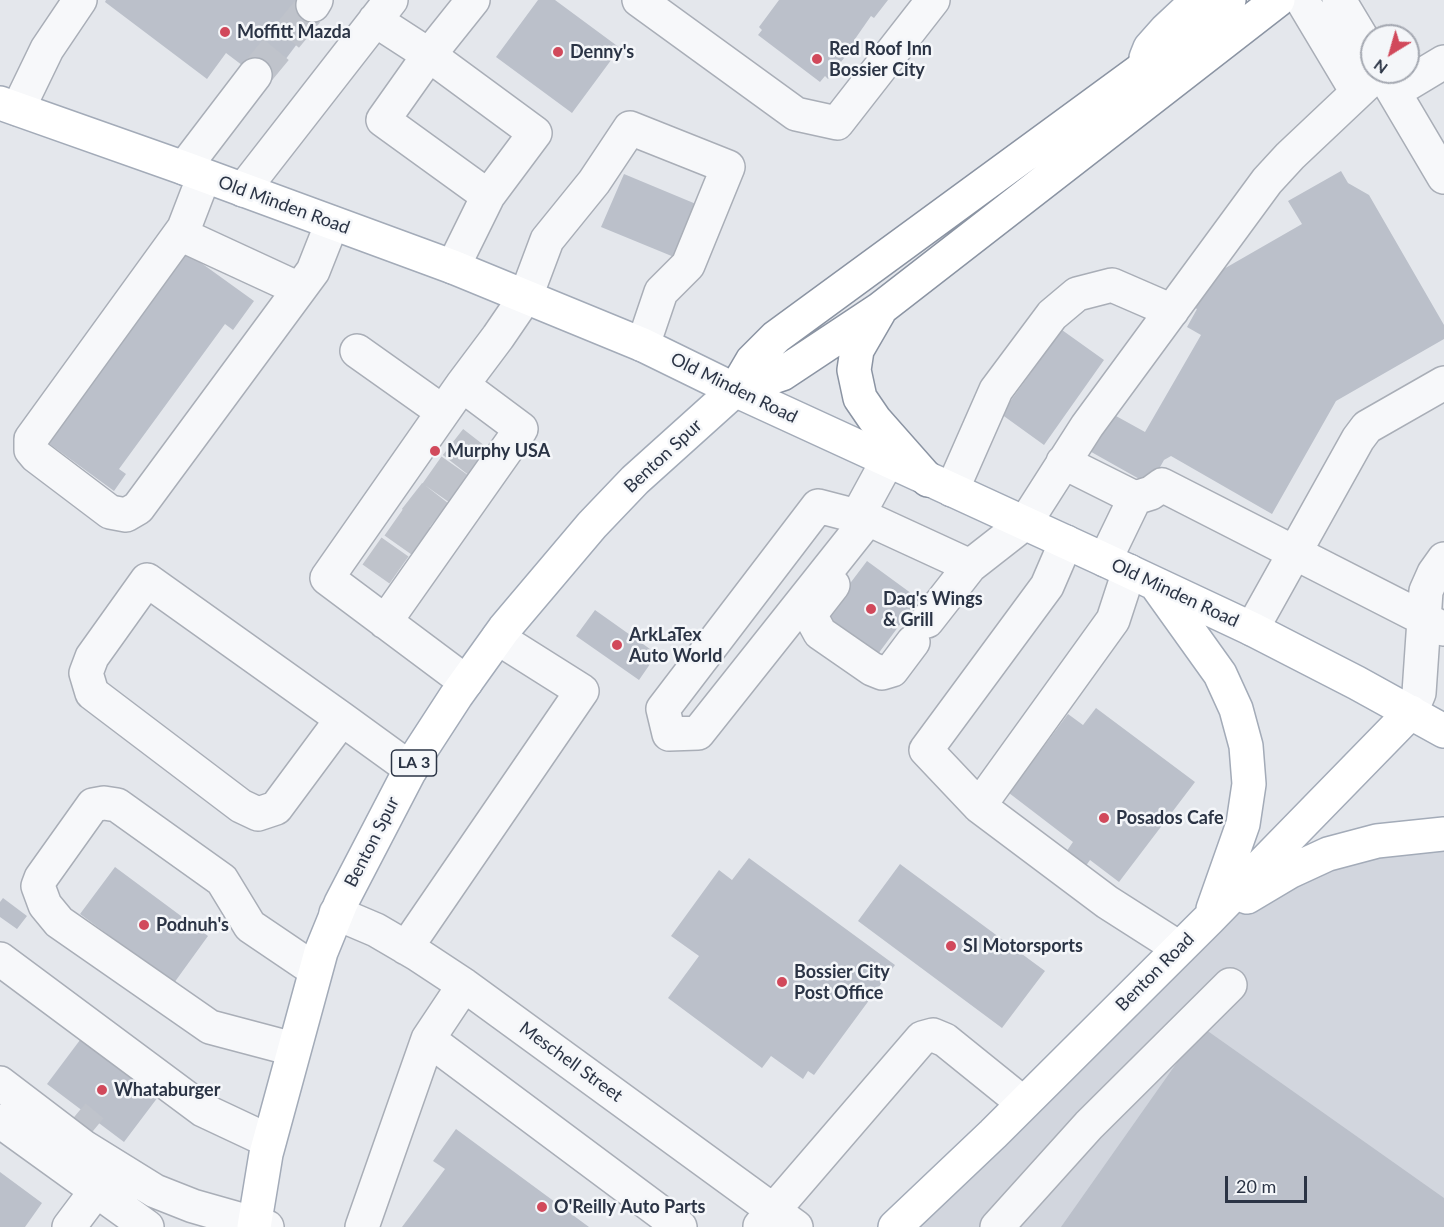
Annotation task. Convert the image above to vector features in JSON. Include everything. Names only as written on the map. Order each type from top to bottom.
[{"type":"main road","points":[[735,390],[752,362],[776,337],[1142,69],[1206,16],[1278,0]]},
{"type":"main road","points":[[735,390],[782,374],[880,309],[1206,16]]},
{"type":"main road","name":"Old Minden Road","points":[[9,106],[453,267],[643,345],[735,390],[1252,629],[1444,731]]},
{"type":"main road","points":[[880,309],[857,350],[854,370],[860,398],[875,420],[940,485]]},
{"type":"main road","name":"Benton Spur","points":[[259,1226],[269,1141],[315,970],[336,913],[411,769],[466,682],[498,638],[600,517],[635,480],[735,390]]},
{"type":"main road","points":[[1130,572],[1220,674],[1236,709],[1246,746],[1249,784],[1243,824],[1209,919]]},
{"type":"main road","name":"Benton Road","points":[[896,1227],[1209,919],[1411,712]]},
{"type":"main road","points":[[1209,919],[1289,872],[1328,854],[1377,841],[1444,834]]},
{"type":"street","points":[[9,106],[80,0]]},
{"type":"street","points":[[473,0],[429,55],[383,120],[488,196]]},
{"type":"street","points":[[639,0],[796,114],[837,123],[933,0]]},
{"type":"street","points":[[1302,0],[1360,63]]},
{"type":"street","points":[[1339,0],[1360,35]]},
{"type":"street","points":[[243,190],[383,10],[429,55],[535,133],[488,196],[453,267]]},
{"type":"street","points":[[1420,69],[1444,62]]},
{"type":"street","points":[[255,75],[194,172],[180,234],[31,439],[32,450],[36,456],[111,512],[126,515],[138,508],[312,271],[332,223]]},
{"type":"street","points":[[801,620],[872,669],[882,673],[892,670],[970,566],[1025,523],[1087,426],[1267,181],[1290,156],[1376,84]]},
{"type":"street","points":[[1379,84],[1444,177]]},
{"type":"street","points":[[466,682],[327,578],[363,545],[422,463],[443,428],[462,385],[526,296],[547,240],[594,182],[630,128],[728,167],[688,265],[661,292],[643,345]]},
{"type":"street","points":[[180,234],[299,289]]},
{"type":"street","points":[[940,485],[996,390],[1052,315],[1077,294],[1112,285],[1172,311]]},
{"type":"street","points":[[357,351],[443,428]]},
{"type":"street","points":[[1252,629],[1358,439],[1367,427],[1444,383]]},
{"type":"street","points":[[386,622],[406,576],[485,468],[521,429],[462,385]]},
{"type":"street","points":[[888,460],[868,520],[801,620],[698,733],[669,734],[663,709],[818,506],[868,520],[970,566]]},
{"type":"street","points":[[1063,462],[1135,498],[1151,493],[1162,485],[1434,623]]},
{"type":"street","points":[[979,806],[1113,620],[1130,572],[1135,498]]},
{"type":"street","points":[[1066,542],[1047,586],[926,750],[979,806],[1107,902],[1179,948]]},
{"type":"street","points":[[1411,712],[1419,693],[1422,668],[1434,623],[1426,591],[1434,573],[1444,560]]},
{"type":"street","points":[[342,719],[276,808],[258,814],[241,806],[92,693],[86,673],[92,657],[147,580],[342,719],[411,769]]},
{"type":"street","points":[[406,948],[582,691],[498,638]]},
{"type":"street","points":[[293,1049],[210,1027],[59,922],[45,905],[38,886],[41,878],[93,805],[104,803],[117,805],[222,880],[250,926],[315,970]]},
{"type":"street","name":"Meschell Street","points":[[336,913],[376,930],[464,986],[776,1221]]},
{"type":"street","points":[[1,962],[204,1110],[269,1141]]},
{"type":"street","points":[[997,1227],[1089,1125],[1230,985]]},
{"type":"street","points":[[362,1227],[428,1039],[464,986]]},
{"type":"street","points":[[776,1221],[922,1038],[933,1035],[945,1040],[1023,1103]]},
{"type":"street","points":[[428,1039],[680,1227]]},
{"type":"street","points":[[0,1058],[138,1168],[155,1191]]},
{"type":"street","points":[[0,1083],[84,1148],[155,1191],[193,1206],[259,1226]]},
{"type":"street","points":[[0,1121],[147,1227]]},
{"type":"street","points":[[69,1227],[96,1191]]},
{"type":"shaded area","points":[[1444,834],[1444,1227],[894,1227],[1179,948],[1289,872]]},
{"type":"building","name":"Moffitt Mazda","points":[[106,0],[306,0],[321,12],[267,84],[226,53],[207,79],[105,2]]},
{"type":"building","name":"Denny's","points":[[538,0],[555,0],[620,48],[572,113],[496,57]]},
{"type":"building","name":"Red Roof Inn Bossier City","points":[[779,0],[888,0],[874,18],[871,16],[855,39],[857,41],[828,79],[825,76],[820,82],[758,35],[762,30],[759,27]]},
{"type":"building","points":[[1341,171],[1348,183],[1369,195],[1444,325],[1444,339],[1336,401],[1272,514],[1171,456],[1164,460],[1150,485],[1086,449],[1107,411],[1145,432],[1201,335],[1187,327],[1197,309],[1188,304],[1201,282],[1302,224],[1288,201]]},
{"type":"building","points":[[624,174],[696,204],[674,257],[601,227]]},
{"type":"building","points":[[179,247],[254,301],[233,330],[225,324],[119,469],[126,474],[114,491],[40,437]]},
{"type":"building","points":[[1062,330],[1104,360],[1044,445],[1001,414]]},
{"type":"building","name":"Daq's Wings & Grill","points":[[867,561],[919,599],[875,658],[823,619]]},
{"type":"building","name":"ArkLaTex Auto World","points":[[595,610],[657,654],[639,680],[576,636]]},
{"type":"building","name":"Posados Cafe","points":[[1096,708],[1195,782],[1119,882],[1090,860],[1083,870],[1064,855],[1073,842],[1009,793],[1068,714],[1083,725]]},
{"type":"building","name":"Bossier City Post Office","points":[[749,858],[895,965],[814,1075],[808,1071],[803,1079],[771,1056],[762,1068],[668,998],[699,956],[671,936],[719,870],[732,880]]},
{"type":"building","name":"SI Motorsports","points":[[900,864],[1045,971],[1002,1028],[858,921]]},
{"type":"building","name":"Podnuh's","points":[[115,867],[208,936],[174,983],[80,914]]},
{"type":"building","points":[[3,898],[27,916],[17,929],[0,917],[0,902]]},
{"type":"building","points":[[1202,1027],[1444,1198],[1444,1227],[1061,1227]]},
{"type":"building","name":"Whataburger","points":[[80,1040],[158,1097],[124,1142],[47,1084]]},
{"type":"building","points":[[456,1129],[589,1227],[402,1227],[445,1169],[433,1161]]},
{"type":"building","points":[[0,1172],[42,1203],[25,1227],[0,1227]]},
{"type":"tunnel","points":[[255,75],[313,5]]},
{"type":"tunnel","points":[[453,442],[480,463]]},
{"type":"tunnel","points":[[432,470],[459,489]]},
{"type":"tunnel","points":[[412,496],[439,517]]},
{"type":"tunnel","points":[[394,522],[421,541]]},
{"type":"tunnel","points":[[372,551],[399,570]]},
{"type":"tunnel","points":[[75,1116],[93,1131]]},
{"type":"place","name":"Moffitt Mazda","points":[[225,32]]},
{"type":"place","name":"Denny's","points":[[558,52]]},
{"type":"place","name":"Red Roof Inn Bossier City","points":[[817,59]]},
{"type":"place","name":"Murphy USA","points":[[435,451]]},
{"type":"place","name":"Daq's Wings & Grill","points":[[871,609]]},
{"type":"place","name":"ArkLaTex Auto World","points":[[617,645]]},
{"type":"place","name":"Posados Cafe","points":[[1104,818]]},
{"type":"place","name":"Podnuh's","points":[[144,925]]},
{"type":"place","name":"SI Motorsports","points":[[951,946]]},
{"type":"place","name":"Bossier City Post Office","points":[[782,982]]},
{"type":"place","name":"Whataburger","points":[[102,1090]]},
{"type":"place","name":"O'Reilly Auto Parts","points":[[542,1207]]}]
